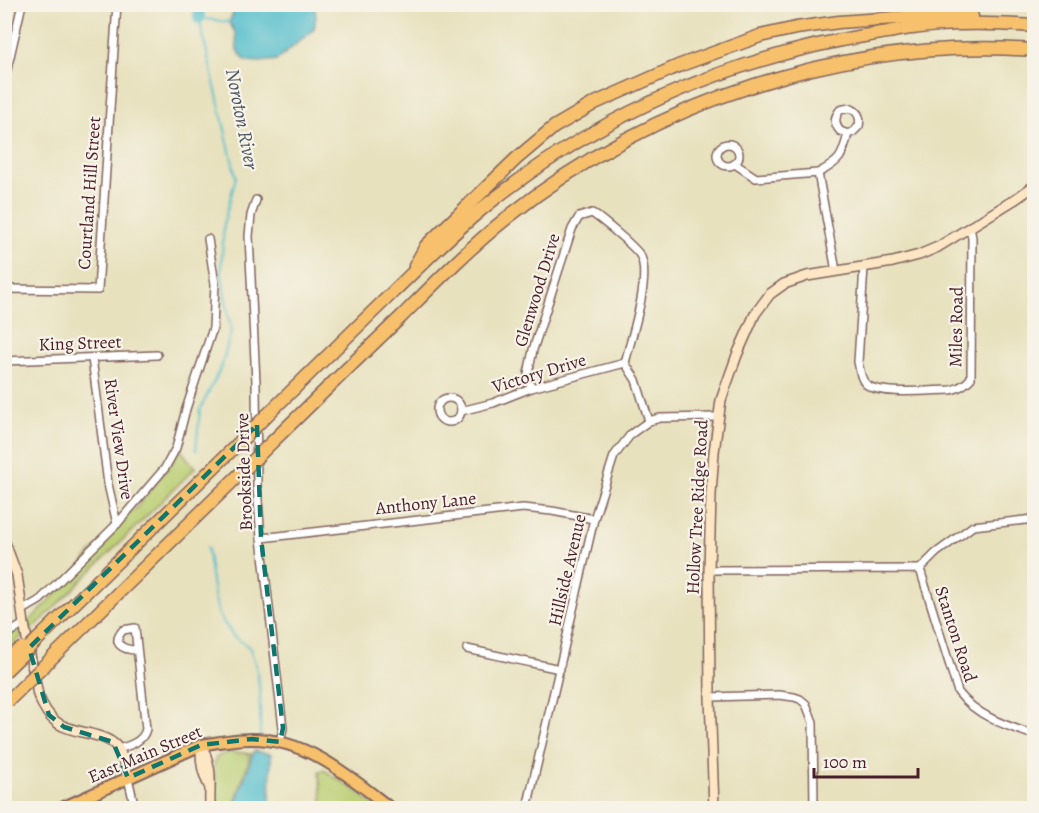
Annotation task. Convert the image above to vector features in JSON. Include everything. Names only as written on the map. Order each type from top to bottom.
[{"type":"highway","points":[[408,278],[426,246],[516,159],[554,127],[595,103],[678,66],[760,36],[839,22],[923,16],[989,17],[1005,18],[1032,25]]},
{"type":"highway","points":[[4,672],[471,218],[553,156],[642,105],[689,84],[762,59],[811,46],[913,28],[980,24],[1032,25]]},
{"type":"highway","points":[[6,702],[453,266],[529,200],[592,158],[636,133],[729,93],[826,66],[926,51],[1035,50]]},
{"type":"highway","points":[[4,659],[41,636]]},
{"type":"main road","name":"Hollow Tree Ridge Road","points":[[714,808],[709,570],[711,494],[717,417],[737,355],[755,314],[770,294],[784,284],[807,276],[893,262],[919,255],[938,247],[1035,186]]},
{"type":"main road","points":[[4,540],[17,575],[38,695],[43,706],[49,716],[64,727],[113,742],[119,749],[128,778]]},
{"type":"main road","name":"East Main Street","points":[[62,808],[201,746],[221,741],[252,738],[277,742],[306,751],[332,765],[390,808]]},
{"type":"main road","points":[[201,746],[207,756],[211,773],[210,808]]},
{"type":"street","points":[[4,83],[22,4]]},
{"type":"street","name":"Courtland Hill Street","points":[[4,289],[98,290],[117,4]]},
{"type":"street","points":[[4,44],[13,45]]},
{"type":"street","points":[[735,164],[756,178],[819,173],[836,164],[844,150],[848,134]]},
{"type":"street","points":[[819,173],[836,271]]},
{"type":"street","name":"Brookside Drive","points":[[256,200],[251,215],[249,236],[256,382],[257,487],[283,728],[277,742]]},
{"type":"street","name":"Glenwood Drive","points":[[531,388],[528,374],[533,350],[572,229],[579,217],[592,213],[607,222],[641,255],[645,272],[625,363]]},
{"type":"street","name":"Miles Road","points":[[864,267],[858,362],[865,384],[887,391],[960,388],[970,378],[972,238],[970,226]]},
{"type":"street","points":[[23,610],[40,600],[117,524],[165,468],[176,448],[213,328],[215,284],[208,239]]},
{"type":"street","name":"King Street","points":[[4,361],[157,354]]},
{"type":"street","name":"River View Drive","points":[[92,358],[108,484],[117,524]]},
{"type":"street","points":[[625,363],[636,380],[649,421],[660,418],[717,417]]},
{"type":"street","name":"Victory Drive","points":[[461,411],[493,403],[531,388],[625,363]]},
{"type":"street","name":"Hillside Avenue","points":[[527,808],[594,519],[614,456],[631,434],[649,421]]},
{"type":"street","name":"Anthony Lane","points":[[261,538],[523,508],[594,519]]},
{"type":"street","name":"Stanton Road","points":[[709,570],[920,569],[936,552],[973,526],[1035,519]]},
{"type":"street","name":"Stanton Road","points":[[920,569],[958,692],[963,699],[991,719],[1035,735]]},
{"type":"street","points":[[4,636],[24,624]]},
{"type":"street","points":[[467,649],[560,669]]},
{"type":"street","points":[[119,749],[139,740],[145,732],[136,650]]},
{"type":"street","points":[[710,697],[779,695],[800,699],[806,704],[813,722],[814,808]]},
{"type":"street","points":[[128,778],[135,808]]},
{"type":"highlighted area","points":[[257,425],[261,538],[283,728],[280,742],[252,739],[201,745],[128,778],[113,742],[64,727],[49,715],[29,648]]},
{"type":"green space","points":[[180,449],[195,468],[38,624],[5,650],[5,639],[41,610],[112,530],[136,508]]},
{"type":"green space","points":[[230,752],[251,754],[233,808],[217,808],[214,766],[216,758]]},
{"type":"green space","points":[[324,770],[355,790],[377,808],[323,808],[319,772]]},
{"type":"water","points":[[237,5],[314,5],[316,16],[314,29],[277,60],[246,61],[237,50],[236,34],[229,22]]},
{"type":"water","points":[[254,751],[271,754],[270,808],[234,808]]},
{"type":"waterway","name":"Noroton River","points":[[199,4],[199,18]]},
{"type":"waterway","name":"Noroton River","points":[[196,450],[200,410],[222,365],[231,331],[221,272],[224,222],[236,177],[199,18],[229,22]]},
{"type":"waterway","name":"Noroton River","points":[[207,547],[219,615],[233,636],[249,647],[256,665],[260,693],[260,736]]}]
